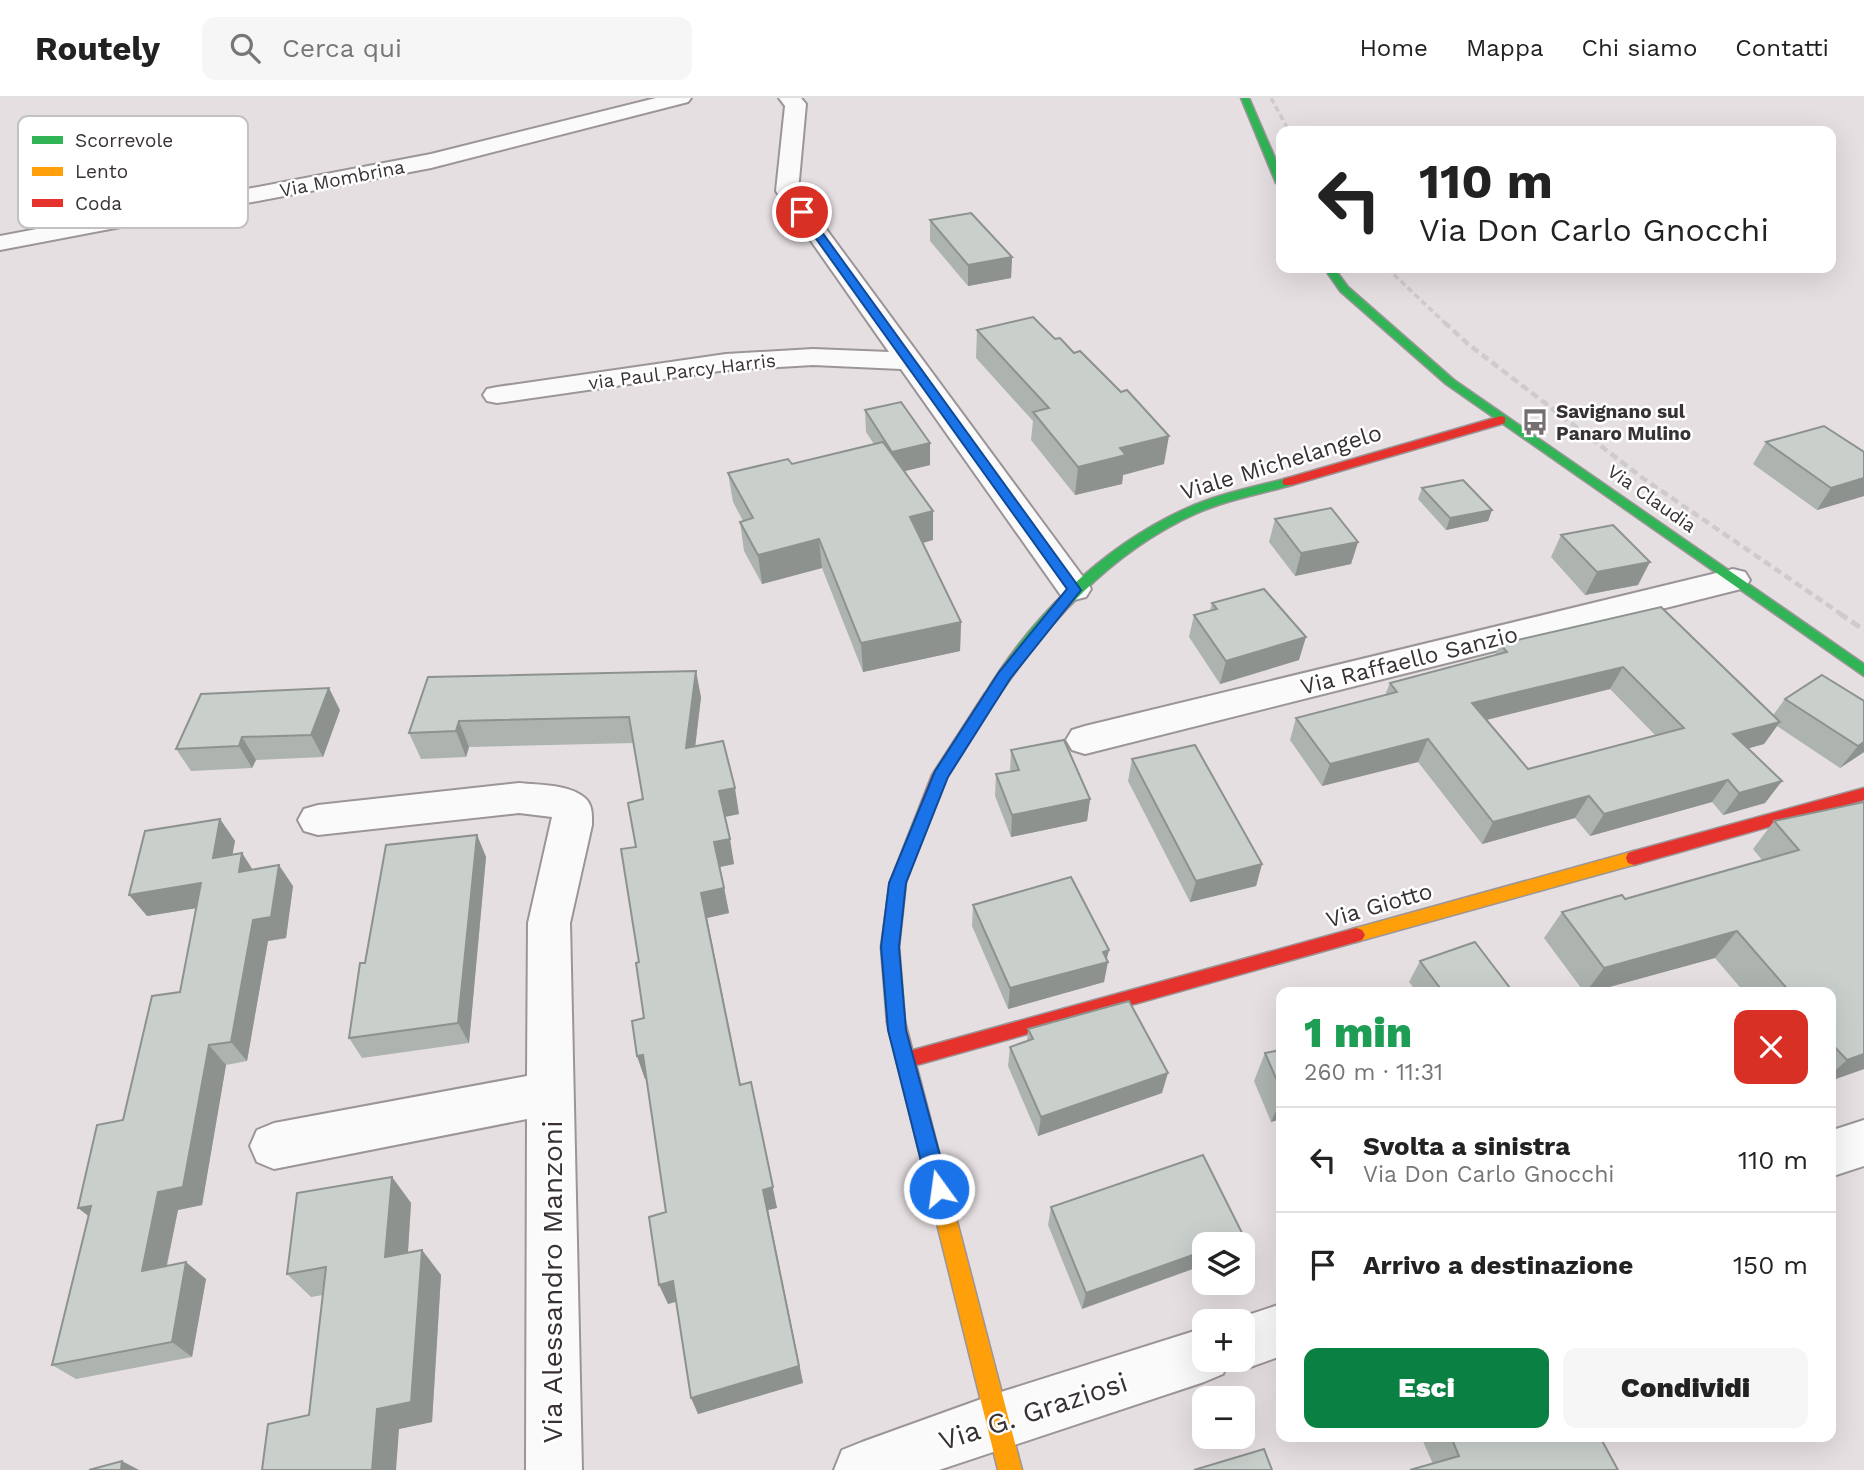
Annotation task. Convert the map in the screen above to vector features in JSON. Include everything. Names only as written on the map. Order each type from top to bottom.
[{"type":"street","name":"Via Mombrina","points":[[248,196],[431,161],[681,98]]},
{"type":"street","points":[[789,98],[796,104],[787,191],[1074,590]]},
{"type":"street","points":[[1245,98],[1276,171]]},
{"type":"street","name":"Via Mombrina","points":[[0,243],[79,228]]},
{"type":"street","name":"Via Claudia","points":[[1333,273],[1344,289],[1450,382],[1864,671]]},
{"type":"street","name":"via Paul Parcy Harris","points":[[497,395],[726,362],[813,357],[909,361]]},
{"type":"street","name":"Viale Michelangelo","points":[[1004,1446],[897,1030],[890,947],[898,883],[940,775],[1004,675],[1074,590],[1155,528],[1193,510],[1501,419]]},
{"type":"street","name":"Via Raffaello Sanzio","points":[[1085,740],[1733,580]]},
{"type":"street","name":"Via Giotto","points":[[906,1060],[1864,794]]},
{"type":"street","name":"Via Alessandro Manzoni","points":[[318,820],[519,798],[554,801],[572,809],[572,825],[549,923],[554,1470]]},
{"type":"street","name":"Via Alessandro Manzoni","points":[[275,1146],[551,1093]]},
{"type":"street","points":[[1836,1152],[1864,1143]]},
{"type":"street","points":[[1255,1339],[1276,1332]]},
{"type":"street","name":"Via G. Graziosi","points":[[862,1470],[1004,1446],[1192,1360]]},
{"type":"building","points":[[971,213],[1012,257],[968,265],[930,220]]},
{"type":"building","points":[[1033,317],[1074,353],[1080,351],[1121,392],[1127,390],[1169,436],[1120,448],[1126,455],[1078,467],[1033,412],[1049,408],[977,330]]},
{"type":"building","points":[[901,402],[930,443],[892,452],[865,410]]},
{"type":"building","points":[[1824,426],[1864,452],[1864,478],[1831,488],[1766,442]]},
{"type":"building","points":[[883,442],[933,511],[910,517],[961,622],[861,643],[819,539],[758,555],[740,522],[753,518],[728,473],[788,459],[792,464]]},
{"type":"building","points":[[1463,480],[1492,510],[1450,518],[1422,488]]},
{"type":"building","points":[[1331,508],[1358,542],[1301,553],[1275,519]]},
{"type":"building","points":[[1613,525],[1650,562],[1597,572],[1561,535]]},
{"type":"building","points":[[1264,589],[1306,637],[1226,661],[1194,615],[1217,609],[1212,603]]},
{"type":"building","points":[[1661,607],[1780,722],[1733,734],[1782,781],[1739,793],[1728,780],[1604,814],[1589,796],[1493,822],[1428,739],[1330,764],[1296,718],[1397,692],[1390,683],[1507,652],[1500,644]],"holes":[[[1623,667],[1684,728],[1528,769],[1472,703]]]},
{"type":"building","points":[[696,671],[686,748],[723,741],[735,788],[719,791],[730,839],[714,842],[724,888],[701,893],[740,1085],[751,1082],[773,1187],[763,1190],[799,1366],[691,1398],[673,1281],[659,1285],[649,1217],[666,1212],[643,1055],[637,1056],[632,1021],[644,1018],[636,963],[639,962],[621,849],[636,847],[628,803],[643,799],[629,717],[459,721],[456,731],[409,733],[428,677]]},
{"type":"building","points":[[1822,675],[1864,701],[1864,742],[1858,746],[1785,699]]},
{"type":"building","points":[[329,688],[311,735],[242,737],[239,746],[176,749],[201,694]]},
{"type":"building","points":[[1064,740],[1090,799],[1012,815],[996,774],[1019,770],[1011,750]]},
{"type":"building","points":[[1195,745],[1262,864],[1196,881],[1132,759]]},
{"type":"building","points":[[1864,802],[1864,1054],[1847,1060],[1836,1048],[1836,987],[1786,987],[1737,931],[1604,968],[1562,912],[1622,895],[1625,899],[1799,850],[1774,821]]},
{"type":"building","points":[[220,819],[213,858],[242,853],[239,872],[279,865],[271,917],[253,920],[231,1042],[209,1045],[183,1187],[158,1192],[142,1271],[186,1262],[172,1342],[52,1365],[91,1206],[78,1208],[97,1125],[123,1120],[152,996],[180,992],[201,883],[129,895],[145,831]]},
{"type":"building","points":[[477,835],[458,1023],[349,1038],[360,963],[365,963],[386,845]]},
{"type":"building","points":[[1071,877],[1109,950],[1103,952],[1108,962],[1010,988],[973,905]]},
{"type":"building","points":[[1475,942],[1509,987],[1439,987],[1420,961]]},
{"type":"building","points":[[1129,1001],[1168,1073],[1041,1117],[1010,1047],[1033,1039],[1028,1029]]},
{"type":"building","points":[[1276,1051],[1276,1078],[1265,1053]]},
{"type":"building","points":[[1203,1155],[1242,1232],[1192,1232],[1192,1255],[1086,1293],[1051,1207]]},
{"type":"building","points":[[392,1177],[385,1257],[422,1250],[411,1402],[377,1409],[372,1470],[262,1470],[268,1424],[309,1415],[326,1267],[287,1274],[297,1193]]},
{"type":"building","points":[[1453,1442],[1603,1442],[1618,1470],[1410,1470],[1459,1456]]},
{"type":"building","points":[[1264,1449],[1272,1470],[1194,1470]]},
{"type":"building","points":[[122,1461],[121,1470],[89,1470]]},
{"type":"railway","points":[[1271,98],[1286,126]]},
{"type":"railway","points":[[1392,273],[1446,324]]},
{"type":"railway","points":[[1444,322],[1468,344],[1644,479],[1841,614]]},
{"type":"railway","points":[[1839,613],[1864,630]]},
{"type":"traffic: fast","points":[[1245,98],[1276,171]]},
{"type":"traffic: fast","points":[[1333,273],[1344,289],[1450,382],[1864,671]]},
{"type":"traffic: fast","points":[[990,697],[1053,614],[1077,589],[1131,545],[1160,526],[1202,506],[1288,482]]},
{"type":"traffic: slow","points":[[1356,935],[1634,858]]},
{"type":"traffic: slow","points":[[896,1022],[1010,1470]]},
{"type":"traffic: jam","points":[[1288,482],[1501,420]]},
{"type":"traffic: jam","points":[[896,1022],[890,947],[898,882],[940,775],[990,697]]},
{"type":"traffic: jam","points":[[1634,858],[1864,794]]},
{"type":"traffic: jam","points":[[906,1060],[1356,935]]},
{"type":"place","name":"Savignano sul Panaro Mulino","points":[[1535,422]]},
{"type":"route","points":[[802,212],[1074,590],[1004,675],[940,775],[898,883],[890,947],[897,1030],[939,1189]]}]
